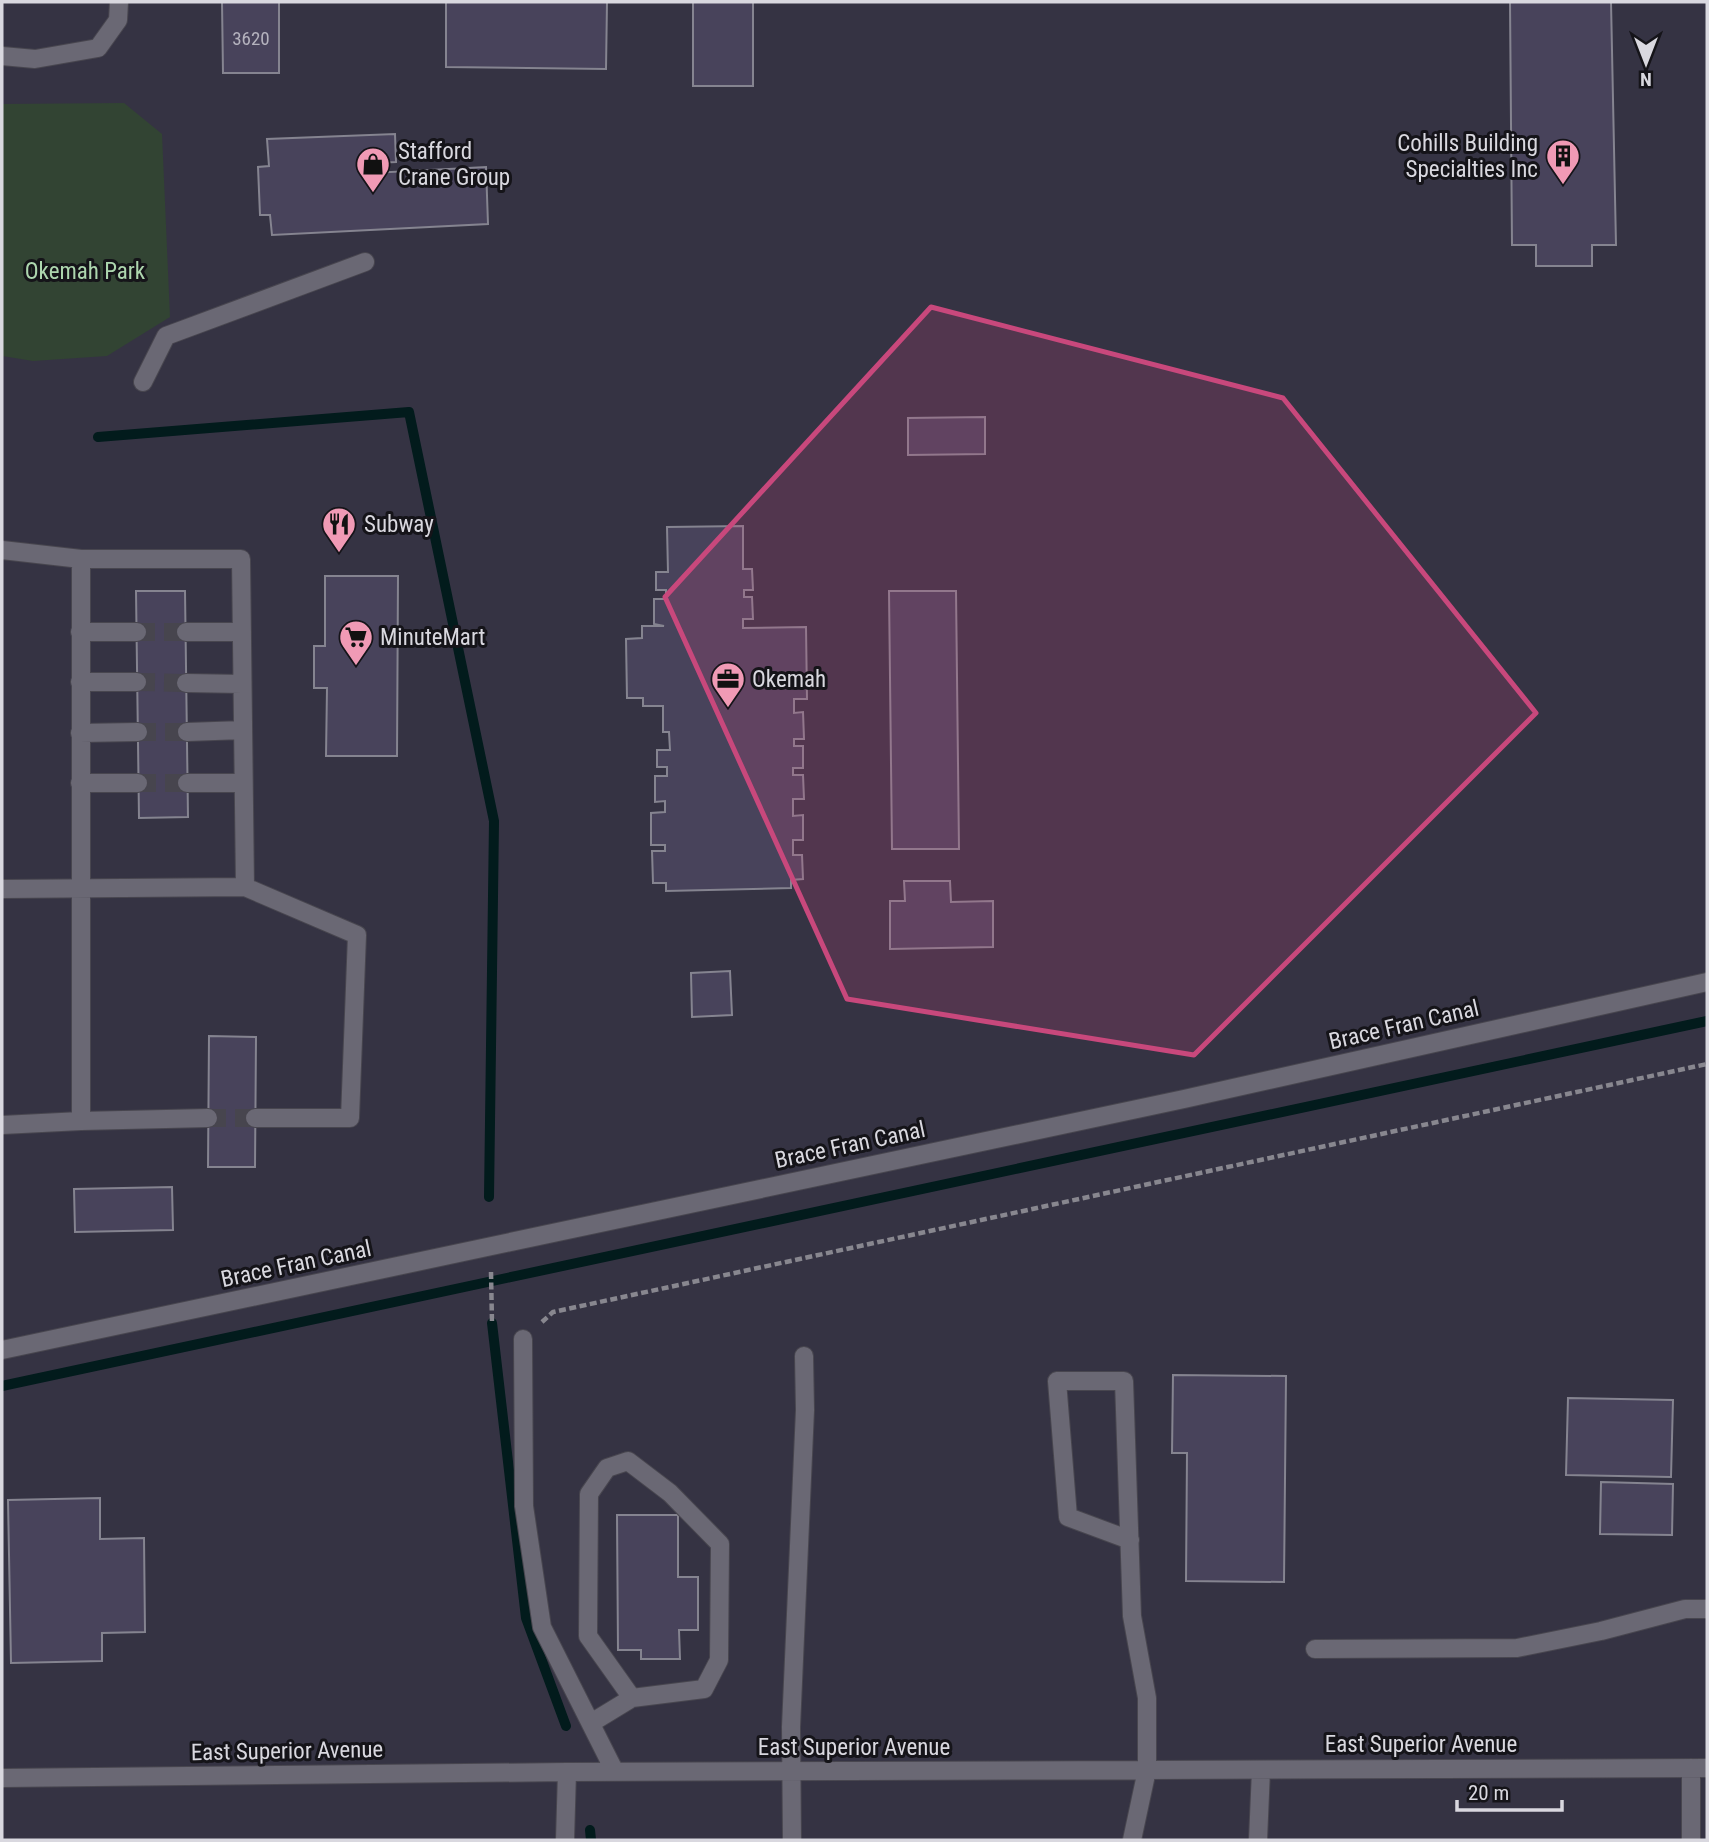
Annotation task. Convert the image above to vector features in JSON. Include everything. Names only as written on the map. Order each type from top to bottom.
[{"type":"street","points":[[2,56],[35,59],[99,48],[118,20],[119,2]]},
{"type":"street","points":[[144,382],[166,336],[365,262]]},
{"type":"street","points":[[2,550],[81,559],[241,559],[245,887]]},
{"type":"street","points":[[81,559],[81,1121]]},
{"type":"street","points":[[80,632],[137,632]]},
{"type":"street","points":[[186,632],[242,632]]},
{"type":"street","points":[[80,682],[137,682]]},
{"type":"street","points":[[186,683],[242,684]]},
{"type":"street","points":[[187,732],[243,730]]},
{"type":"street","points":[[80,733],[138,732]]},
{"type":"street","points":[[80,783],[138,783]]},
{"type":"street","points":[[187,783],[243,783]]},
{"type":"street","points":[[2,889],[245,887],[357,935],[350,1118],[255,1118]]},
{"type":"street","name":"Brace Fran Canal","points":[[2,1350],[1143,1107],[1707,982]]},
{"type":"street","points":[[2,1125],[208,1118]]},
{"type":"street","points":[[523,1339],[524,1506],[542,1627],[615,1772]]},
{"type":"street","points":[[792,1840],[791,1771],[797,1536],[805,1410],[804,1356]]},
{"type":"street","points":[[1130,1540],[1068,1517],[1056,1381],[1124,1381],[1130,1540],[1132,1615],[1147,1698],[1147,1770],[1132,1840]]},
{"type":"street","points":[[591,1723],[632,1698],[704,1689],[719,1660],[720,1544],[670,1493],[628,1461],[607,1468],[589,1494],[588,1636],[632,1698]]},
{"type":"street","points":[[1315,1649],[1517,1648],[1601,1631],[1685,1609],[1707,1609]]},
{"type":"street","points":[[1691,1840],[1699,1768]]},
{"type":"street","name":"East Superior Avenue","points":[[2,1778],[567,1772],[1699,1768]]},
{"type":"street","points":[[1258,1840],[1261,1770]]},
{"type":"street","points":[[565,1840],[567,1772]]},
{"type":"path","points":[[523,1339],[552,1311],[1707,1064]]},
{"type":"path","points":[[491,1258],[492,1323]]},
{"type":"highlighted area","points":[[931,307],[1283,398],[1536,713],[1194,1055],[847,999],[665,597]]},
{"type":"shaded area","points":[[2,2],[1707,2],[1707,1840],[2,1840]]},
{"type":"green space","name":"Okemah Park","points":[[124,103],[162,134],[170,317],[107,356],[33,361],[2,356],[2,104]]},
{"type":"building","points":[[222,2],[279,2],[279,73],[223,73]]},
{"type":"building","points":[[446,2],[607,2],[606,69],[446,67]]},
{"type":"building","points":[[693,2],[753,2],[753,86],[693,86]]},
{"type":"building","name":"Cohills Building Specialties Inc","points":[[1510,2],[1611,2],[1616,245],[1592,245],[1592,266],[1536,266],[1536,245],[1512,245]]},
{"type":"building","name":"Stafford Crane Group","points":[[395,134],[396,162],[373,163],[372,173],[486,167],[488,224],[272,235],[270,215],[260,215],[258,167],[269,166],[267,139]]},
{"type":"building","points":[[985,417],[985,454],[908,455],[908,418]]},
{"type":"building","name":"Okemah","points":[[743,526],[743,569],[752,569],[753,590],[744,590],[744,597],[752,597],[753,619],[743,619],[743,628],[806,627],[807,699],[794,699],[794,713],[803,712],[804,739],[794,739],[794,746],[803,746],[803,768],[793,768],[793,775],[803,775],[804,799],[793,799],[793,816],[803,815],[803,840],[793,840],[793,855],[802,855],[803,879],[791,880],[791,888],[666,891],[666,883],[653,883],[652,851],[665,851],[665,845],[651,845],[651,813],[665,812],[665,801],[655,802],[655,776],[667,776],[667,767],[657,767],[657,750],[670,750],[669,732],[663,732],[663,706],[643,706],[643,698],[627,698],[626,639],[642,638],[642,626],[664,626],[654,624],[654,599],[666,599],[666,590],[656,590],[656,572],[668,572],[667,527]]},
{"type":"building","points":[[325,576],[398,576],[397,756],[326,756],[327,688],[314,688],[314,646],[325,646]]},
{"type":"building","points":[[136,591],[185,591],[188,817],[139,818]]},
{"type":"building","points":[[889,591],[956,591],[959,849],[892,849]]},
{"type":"building","points":[[904,881],[950,881],[951,902],[993,901],[993,947],[890,949],[890,901],[905,901]]},
{"type":"building","points":[[730,971],[732,1015],[692,1017],[691,973]]},
{"type":"building","points":[[209,1036],[256,1037],[255,1167],[208,1167]]},
{"type":"building","points":[[172,1187],[173,1230],[75,1232],[74,1189]]},
{"type":"building","points":[[1173,1375],[1286,1376],[1284,1582],[1186,1581],[1187,1453],[1172,1453]]},
{"type":"building","points":[[1568,1398],[1673,1400],[1671,1477],[1566,1475]]},
{"type":"building","points":[[1601,1482],[1673,1484],[1672,1535],[1600,1534]]},
{"type":"building","points":[[100,1498],[100,1539],[144,1538],[145,1632],[102,1633],[102,1661],[11,1663],[8,1500]]},
{"type":"building","points":[[617,1515],[678,1515],[678,1577],[698,1577],[698,1630],[679,1630],[680,1659],[641,1659],[641,1650],[618,1650]]},
{"type":"waterway","points":[[98,437],[409,412],[494,821],[489,1197]]},
{"type":"waterway","points":[[2,1386],[1707,1021]]},
{"type":"waterway","points":[[492,1323],[526,1618],[566,1726]]},
{"type":"waterway","points":[[590,1830],[591,1840]]},
{"type":"tunnel","points":[[137,632],[186,632]]},
{"type":"tunnel","points":[[137,682],[186,683]]},
{"type":"tunnel","points":[[138,732],[187,732]]},
{"type":"tunnel","points":[[138,783],[187,783]]},
{"type":"tunnel","points":[[208,1118],[255,1118]]},
{"type":"place","name":"Cohills Building Specialties Inc","points":[[1563,186]]},
{"type":"place","name":"Stafford Crane Group","points":[[373,194]]},
{"type":"place","name":"Subway","points":[[339,554]]},
{"type":"place","name":"MinuteMart","points":[[356,667]]},
{"type":"place","name":"Okemah","points":[[728,709]]}]
